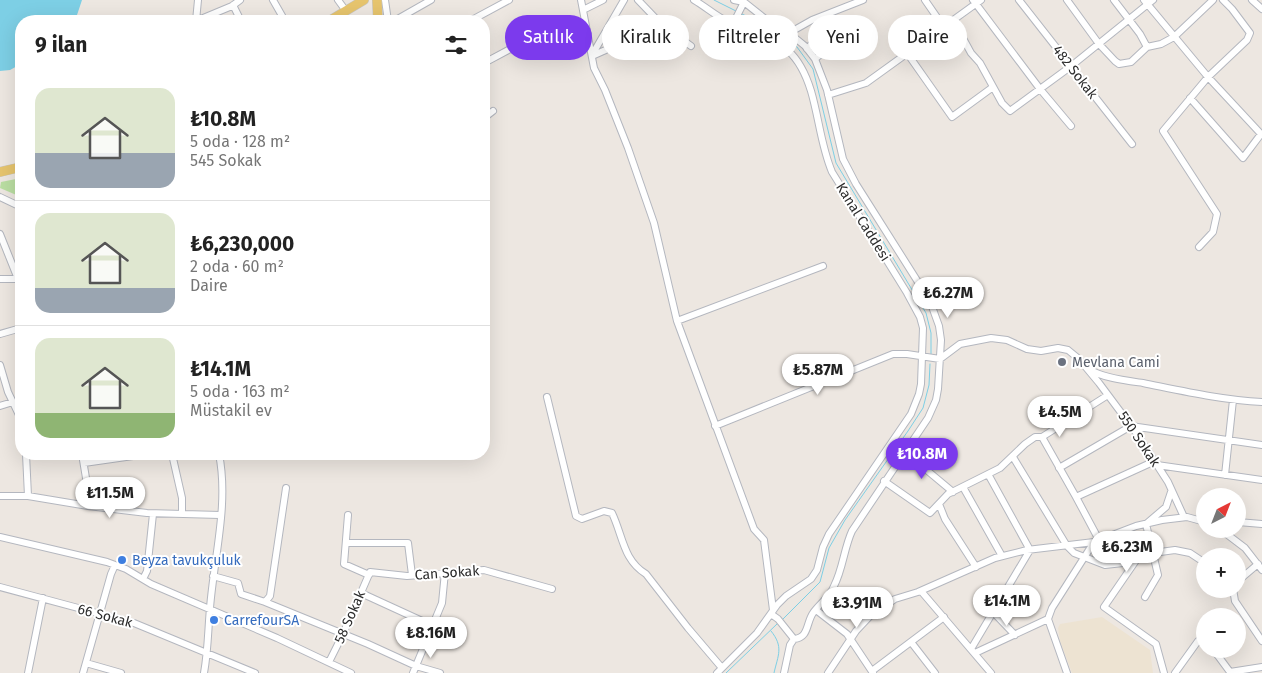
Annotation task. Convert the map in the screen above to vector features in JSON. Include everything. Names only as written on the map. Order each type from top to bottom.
[{"type":"main road","points":[[339,15],[364,0]]},
{"type":"main road","points":[[376,0],[377,15]]},
{"type":"main road","points":[[0,172],[15,168]]},
{"type":"street","points":[[197,15],[198,0]]},
{"type":"street","points":[[210,15],[240,0]]},
{"type":"street","points":[[273,0],[282,15]]},
{"type":"street","points":[[338,0],[346,11]]},
{"type":"street","points":[[385,0],[387,15]]},
{"type":"street","points":[[404,15],[430,0]]},
{"type":"street","points":[[481,15],[509,0]]},
{"type":"street","points":[[581,0],[584,15]]},
{"type":"street","points":[[583,10],[603,0]]},
{"type":"street","points":[[624,0],[592,56],[594,68],[605,90],[628,148],[654,223],[677,320],[715,426],[754,529],[764,540],[772,612],[794,639]]},
{"type":"street","points":[[638,0],[652,15]]},
{"type":"street","name":"Kanal Caddesi","points":[[694,0],[721,15]]},
{"type":"street","points":[[734,0],[759,15]]},
{"type":"street","points":[[798,28],[812,20],[863,0]]},
{"type":"street","points":[[925,0],[935,15]]},
{"type":"street","name":"482 Sokak","points":[[1019,0],[1132,144]]},
{"type":"street","points":[[1066,0],[1099,44],[1119,64],[1131,62],[1147,47],[1161,44],[1174,37],[1213,0]]},
{"type":"street","points":[[1114,0],[1147,47]]},
{"type":"street","points":[[967,46],[980,63],[1002,103],[1010,111],[1099,44],[1146,2],[1153,0]]},
{"type":"street","points":[[1200,247],[1213,232],[1217,214],[1163,131],[1208,76],[1247,40],[1250,33],[1232,9],[1222,0]]},
{"type":"street","points":[[1252,0],[1262,9]]},
{"type":"street","points":[[959,15],[977,1],[1040,89],[1071,126]]},
{"type":"street","points":[[1146,2],[1174,37],[1261,134],[1243,158],[1190,98]]},
{"type":"street","points":[[233,5],[238,15]]},
{"type":"street","points":[[738,15],[743,5]]},
{"type":"street","points":[[798,41],[807,49]]},
{"type":"street","points":[[490,60],[505,52]]},
{"type":"street","points":[[592,56],[602,52]]},
{"type":"street","name":"Kanal Caddesi","points":[[720,671],[757,633],[786,596],[811,579],[817,570],[828,534],[911,414],[919,394],[923,328],[920,317],[903,286],[832,172],[824,150],[811,92],[802,68],[796,60]]},
{"type":"street","points":[[784,673],[790,645],[794,639],[803,637],[812,615],[834,587],[852,531],[928,418],[936,400],[941,340],[939,326],[930,301],[847,167],[839,147],[828,95],[815,60]]},
{"type":"street","points":[[828,95],[866,82],[896,60]]},
{"type":"street","points":[[913,60],[952,117],[993,87]]},
{"type":"street","points":[[0,197],[15,204]]},
{"type":"street","points":[[0,234],[15,270]]},
{"type":"street","points":[[677,320],[823,266]]},
{"type":"street","points":[[0,279],[15,279]]},
{"type":"street","points":[[0,334],[15,330]]},
{"type":"street","name":"550 Sokak","points":[[940,359],[960,344],[991,338],[1007,340],[1027,350],[1041,351],[1058,348],[1068,350],[1079,359],[1131,426],[1156,463],[1184,517]]},
{"type":"street","points":[[715,426],[893,354],[940,359]]},
{"type":"street","points":[[1079,359],[1096,373],[1233,400],[1262,402]]},
{"type":"street","points":[[0,365],[8,392],[15,406]]},
{"type":"street","points":[[930,513],[948,494],[1000,468],[1035,437],[1042,436],[1108,395]]},
{"type":"street","points":[[547,396],[576,516],[582,519],[604,511],[612,513],[629,559],[638,569],[646,574],[720,671]]},
{"type":"street","points":[[1225,475],[1233,400]]},
{"type":"street","points":[[0,406],[13,402]]},
{"type":"street","points":[[1060,468],[1131,426],[1262,445]]},
{"type":"street","points":[[1042,436],[1076,497],[1096,542]]},
{"type":"street","points":[[905,452],[953,492]]},
{"type":"street","points":[[1013,456],[1067,546],[1074,554],[1105,565],[1175,550],[1190,553],[1196,557]]},
{"type":"street","points":[[26,460],[28,496]]},
{"type":"street","points":[[83,460],[88,490],[88,506]]},
{"type":"street","points":[[84,463],[101,460]]},
{"type":"street","points":[[173,460],[182,498],[182,514]]},
{"type":"street","points":[[204,673],[208,652],[210,608],[223,479],[220,460]]},
{"type":"street","points":[[1076,497],[1156,463],[1262,480]]},
{"type":"street","points":[[988,474],[1030,550]]},
{"type":"street","points":[[884,481],[930,513],[945,519]]},
{"type":"street","points":[[963,487],[1002,556]]},
{"type":"street","points":[[266,602],[270,596],[286,488]]},
{"type":"street","points":[[1146,524],[1166,507],[1171,491]]},
{"type":"street","points":[[0,496],[28,496],[153,514],[220,515]]},
{"type":"street","points":[[939,504],[945,519],[976,567]]},
{"type":"street","points":[[143,579],[147,571],[153,514]]},
{"type":"street","points":[[348,515],[346,544],[408,543],[412,575]]},
{"type":"street","points":[[828,673],[865,620],[895,599],[922,591],[1002,556],[1030,550],[1096,542],[1146,524],[1184,517],[1196,519]]},
{"type":"street","points":[[1246,523],[1262,524]]},
{"type":"street","points":[[1145,597],[1158,575],[1146,524]]},
{"type":"street","points":[[0,536],[115,565],[329,662],[336,670],[351,673]]},
{"type":"street","points":[[1232,538],[1245,548],[1262,570]]},
{"type":"street","points":[[1067,673],[1048,619],[1052,608],[1096,542]]},
{"type":"street","name":"Can Sokak","points":[[346,544],[344,564],[370,573],[412,575],[484,570],[552,589]]},
{"type":"street","points":[[973,651],[993,612],[1030,550]]},
{"type":"street","points":[[1137,559],[1104,607],[1156,644],[1164,673]]},
{"type":"street","points":[[1246,574],[1258,564]]},
{"type":"street","points":[[83,673],[115,565]]},
{"type":"street","points":[[415,670],[442,604],[446,572]]},
{"type":"street","name":"58 Sokak","points":[[329,662],[370,573]]},
{"type":"street","points":[[213,576],[238,584],[241,594],[266,602],[343,634],[415,670],[440,673]]},
{"type":"street","name":"66 Sokak","points":[[0,588],[134,623],[255,673]]},
{"type":"street","points":[[922,591],[991,673]]},
{"type":"street","points":[[361,593],[433,626]]},
{"type":"street","points":[[28,673],[43,598]]},
{"type":"street","points":[[1235,598],[1262,641]]},
{"type":"street","points":[[816,610],[851,639],[872,672],[944,617]]},
{"type":"street","points":[[993,612],[1015,635]]},
{"type":"street","points":[[973,651],[1015,635],[1048,619]]},
{"type":"street","points":[[911,642],[935,673]]},
{"type":"street","points":[[1175,673],[1196,644]]},
{"type":"street","points":[[1220,658],[1230,672],[1262,667]]},
{"type":"street","points":[[86,663],[121,673]]},
{"type":"shaded area","points":[[1102,617],[1150,650],[1153,673],[1072,673],[1060,641],[1058,628],[1060,624]]},
{"type":"green space","points":[[15,179],[15,194],[0,188],[1,182]]},
{"type":"water","points":[[0,0],[82,0],[77,15],[15,15],[15,67],[0,71]]},
{"type":"waterway","points":[[714,0],[736,11]]},
{"type":"waterway","points":[[742,14],[776,31],[797,47],[813,69],[836,163],[926,313],[931,333],[931,354]]},
{"type":"waterway","points":[[782,620],[820,582],[829,548],[845,520],[923,408],[929,385],[930,364]]},
{"type":"waterway","points":[[726,673],[777,624]]},
{"type":"waterway","points":[[771,631],[779,647],[774,673]]},
{"type":"place","name":"Mevlana Cami","points":[[1062,362]]},
{"type":"place","name":"Beyza tavukçuluk","points":[[122,560]]},
{"type":"place","name":"CarrefourSA","points":[[214,620]]}]
